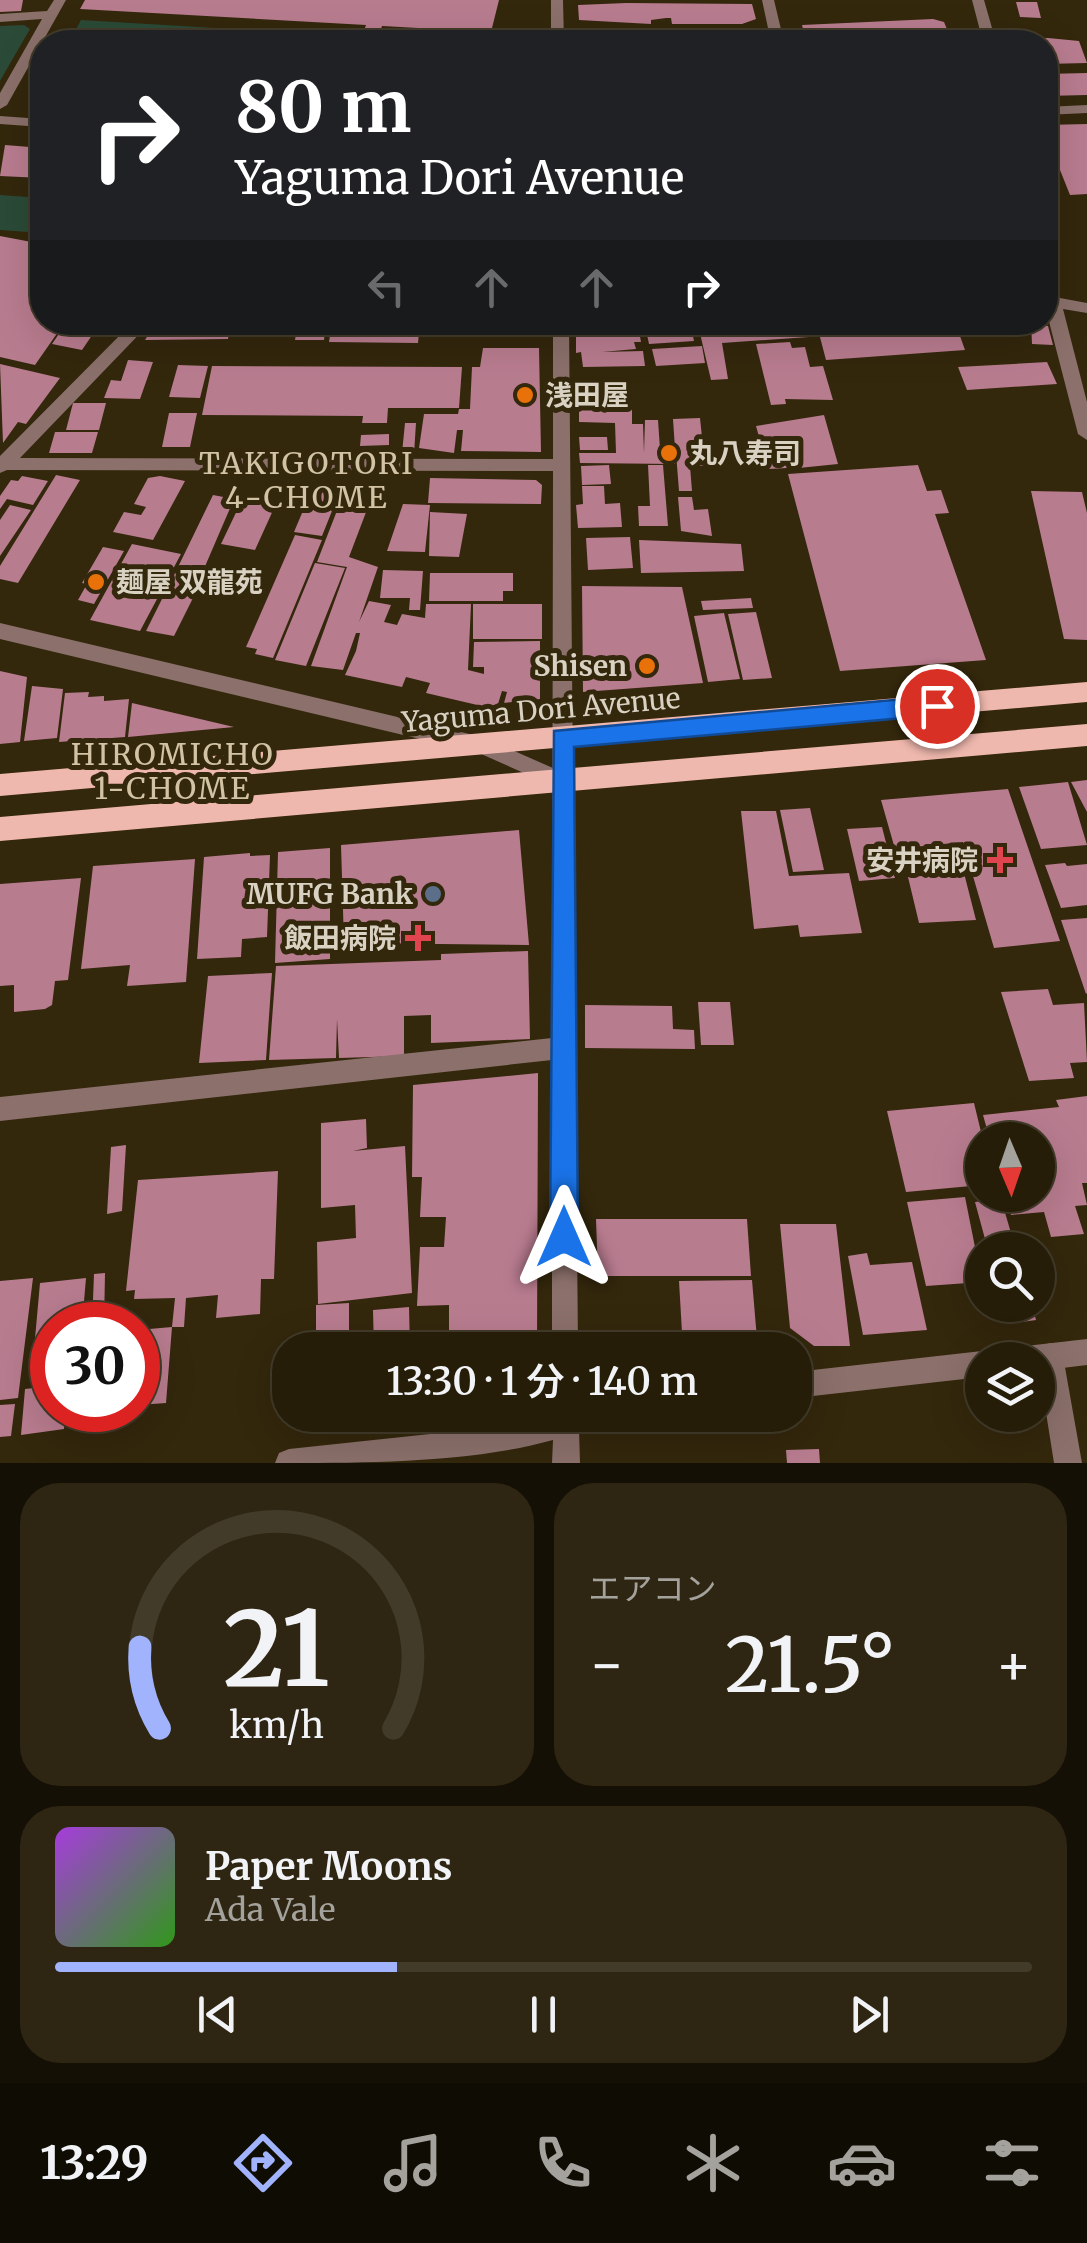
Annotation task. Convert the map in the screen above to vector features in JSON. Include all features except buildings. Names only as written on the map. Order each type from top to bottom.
[{"type":"main road","name":"Yaguma Dori Avenue","points":[[0,785],[1087,692]]},
{"type":"main road","points":[[0,829],[1087,735]]},
{"type":"street","points":[[43,30],[60,0]]},
{"type":"street","points":[[558,0],[558,30]]},
{"type":"street","points":[[768,0],[775,30]]},
{"type":"street","points":[[978,0],[987,30]]},
{"type":"street","points":[[0,18],[52,15]]},
{"type":"street","points":[[0,105],[30,53]]},
{"type":"street","points":[[1058,110],[1087,109]]},
{"type":"street","points":[[0,120],[30,122]]},
{"type":"street","points":[[1058,303],[1087,308]]},
{"type":"street","points":[[1058,331],[1087,434]]},
{"type":"street","points":[[2,465],[130,335]]},
{"type":"street","points":[[561,335],[565,1332]]},
{"type":"street","points":[[2,465],[560,465]]},
{"type":"street","points":[[0,631],[482,744],[562,781]]},
{"type":"street","points":[[0,1110],[562,1048]]},
{"type":"street","points":[[1055,1355],[1087,1352]]},
{"type":"street","points":[[812,1383],[965,1366]]},
{"type":"street","points":[[1055,1386],[1068,1463]]},
{"type":"street","points":[[288,1463],[524,1437],[537,1432]]},
{"type":"street","points":[[566,1463],[570,1432]]},
{"type":"green space","points":[[81,20],[249,30],[76,30]]},
{"type":"green space","points":[[24,25],[30,29],[0,81],[0,26]]},
{"type":"green space","points":[[0,195],[30,197],[30,232],[0,230]]},
{"type":"place","name":"浅田屋","points":[[525,395]]},
{"type":"place","name":"丸八寿司","points":[[669,453]]},
{"type":"place","name":"麺屋 双龍苑","points":[[96,582]]},
{"type":"place","name":"Shisen","points":[[647,666]]},
{"type":"place","name":"安井病院","points":[[1000,860]]},
{"type":"place","name":"MUFG Bank","points":[[433,894]]},
{"type":"place","name":"飯田病院","points":[[418,938]]},
{"type":"district","name":"TAKIGOTORI 4-CHOME","points":[[307,481]]},
{"type":"district","name":"HIROMICHO 1-CHOME","points":[[173,772]]},
{"type":"route","points":[[564,1237],[562,738],[937,706]]}]
